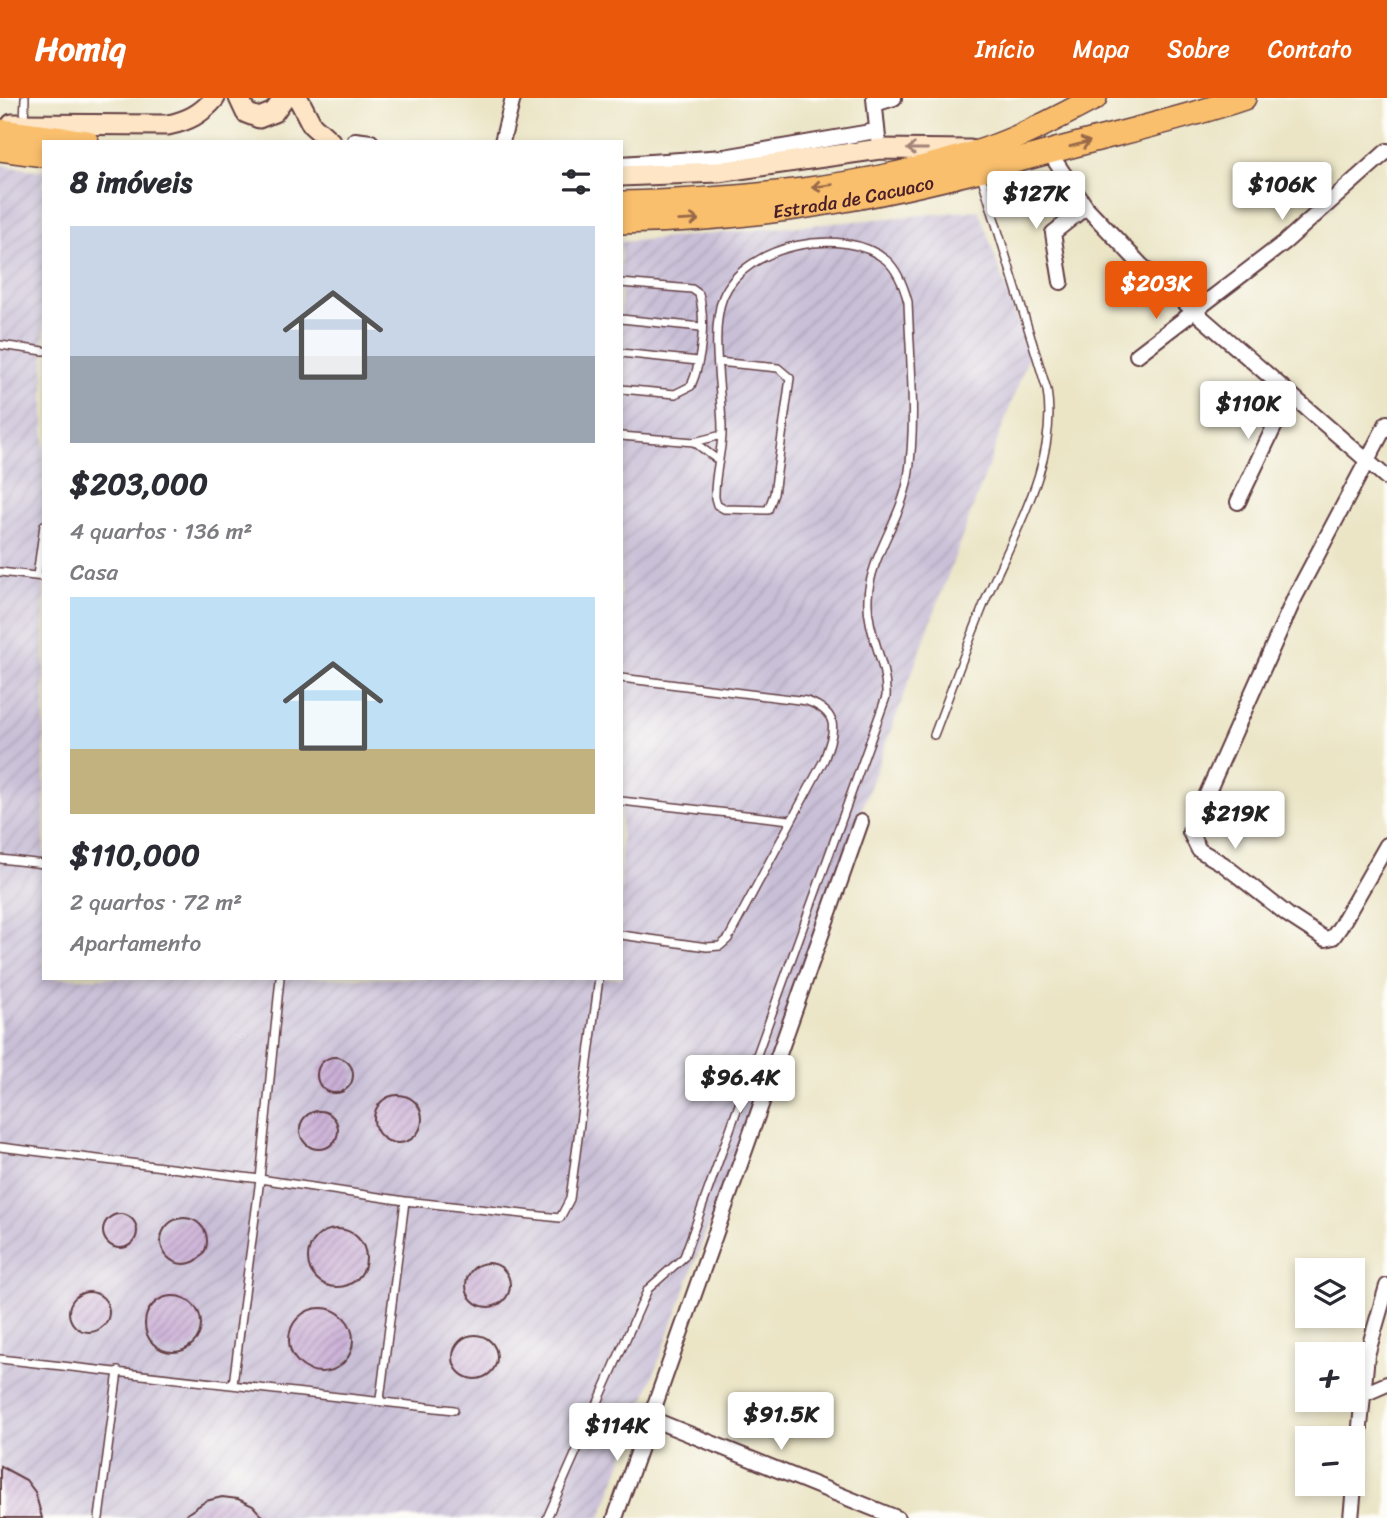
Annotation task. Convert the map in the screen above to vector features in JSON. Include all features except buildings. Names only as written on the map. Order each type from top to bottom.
[{"type":"main road","points":[[0,124],[168,125],[184,122],[199,114],[215,98]]},
{"type":"main road","points":[[239,98],[246,113],[259,118],[270,116],[284,98]]},
{"type":"main road","points":[[298,98],[312,125],[329,140]]},
{"type":"main road","name":"Estrada de Cacuaco","points":[[623,222],[770,213],[848,202],[982,160],[1095,98]]},
{"type":"main road","name":"Estrada de Cacuaco","points":[[623,203],[724,197],[856,181],[1049,152],[1244,98]]},
{"type":"main road","points":[[0,131],[71,140]]},
{"type":"main road","points":[[623,176],[718,172],[878,140],[982,160]]},
{"type":"main road","points":[[0,149],[42,155]]},
{"type":"street","points":[[502,140],[513,98]]},
{"type":"street","points":[[623,164],[878,140],[874,101],[894,98]]},
{"type":"street","points":[[1137,355],[1285,242],[1387,151]]},
{"type":"street","points":[[1049,152],[1086,207],[1194,313],[1387,478]]},
{"type":"street","points":[[1061,282],[1053,233],[1086,207]]},
{"type":"street","points":[[1238,502],[1289,396]]},
{"type":"street","points":[[1387,423],[1365,460],[1261,669],[1190,832],[1192,841],[1199,849],[1223,863],[1297,921],[1325,939],[1333,937],[1340,927],[1387,845]]},
{"type":"street","points":[[615,1518],[861,822]]},
{"type":"street","points":[[1365,1381],[1367,1355],[1387,1286]]},
{"type":"street","points":[[1365,1394],[1387,1384]]},
{"type":"street","points":[[1351,1518],[1362,1412]]},
{"type":"street","points":[[652,1419],[897,1518]]},
{"type":"lane","points":[[24,124],[25,98]]},
{"type":"lane","points":[[934,735],[1037,478],[1049,434],[1047,390],[982,160]]},
{"type":"lane","points":[[547,1518],[648,1289],[684,1257],[886,697],[885,676],[867,610],[871,578],[899,512],[908,477],[909,314],[901,281],[887,260],[866,249],[823,243],[789,245],[752,264],[733,280],[722,299],[718,362],[722,435],[714,489],[717,505],[724,509],[768,510],[774,494],[790,378],[778,368],[718,362]]},
{"type":"lane","points":[[623,283],[692,289],[699,294],[702,303],[698,361],[693,380],[684,392],[675,394],[623,389]]},
{"type":"lane","points":[[623,319],[701,327]]},
{"type":"lane","points":[[0,345],[42,351]]},
{"type":"lane","points":[[623,353],[698,361]]},
{"type":"lane","points":[[623,436],[694,442],[722,435]]},
{"type":"lane","points":[[694,442],[719,461]]},
{"type":"lane","points":[[0,572],[40,577],[42,551]]},
{"type":"lane","points":[[623,678],[807,701],[821,706],[831,715],[834,729],[824,760],[790,820],[740,920],[720,946],[623,934]]},
{"type":"lane","points":[[623,802],[790,820]]},
{"type":"lane","points":[[0,859],[42,864]]},
{"type":"lane","points":[[233,1384],[260,1179],[280,980]]},
{"type":"lane","points":[[0,1147],[260,1179],[551,1220],[560,1218],[570,1199],[600,980]]},
{"type":"lane","points":[[380,1399],[405,1201]]},
{"type":"lane","points":[[0,1359],[380,1399],[454,1410]]},
{"type":"lane","points":[[99,1518],[118,1371]]},
{"type":"shaded area","points":[[0,165],[42,171],[42,980],[623,980],[623,242],[979,210],[1029,355],[601,1518],[0,1518]]}]
